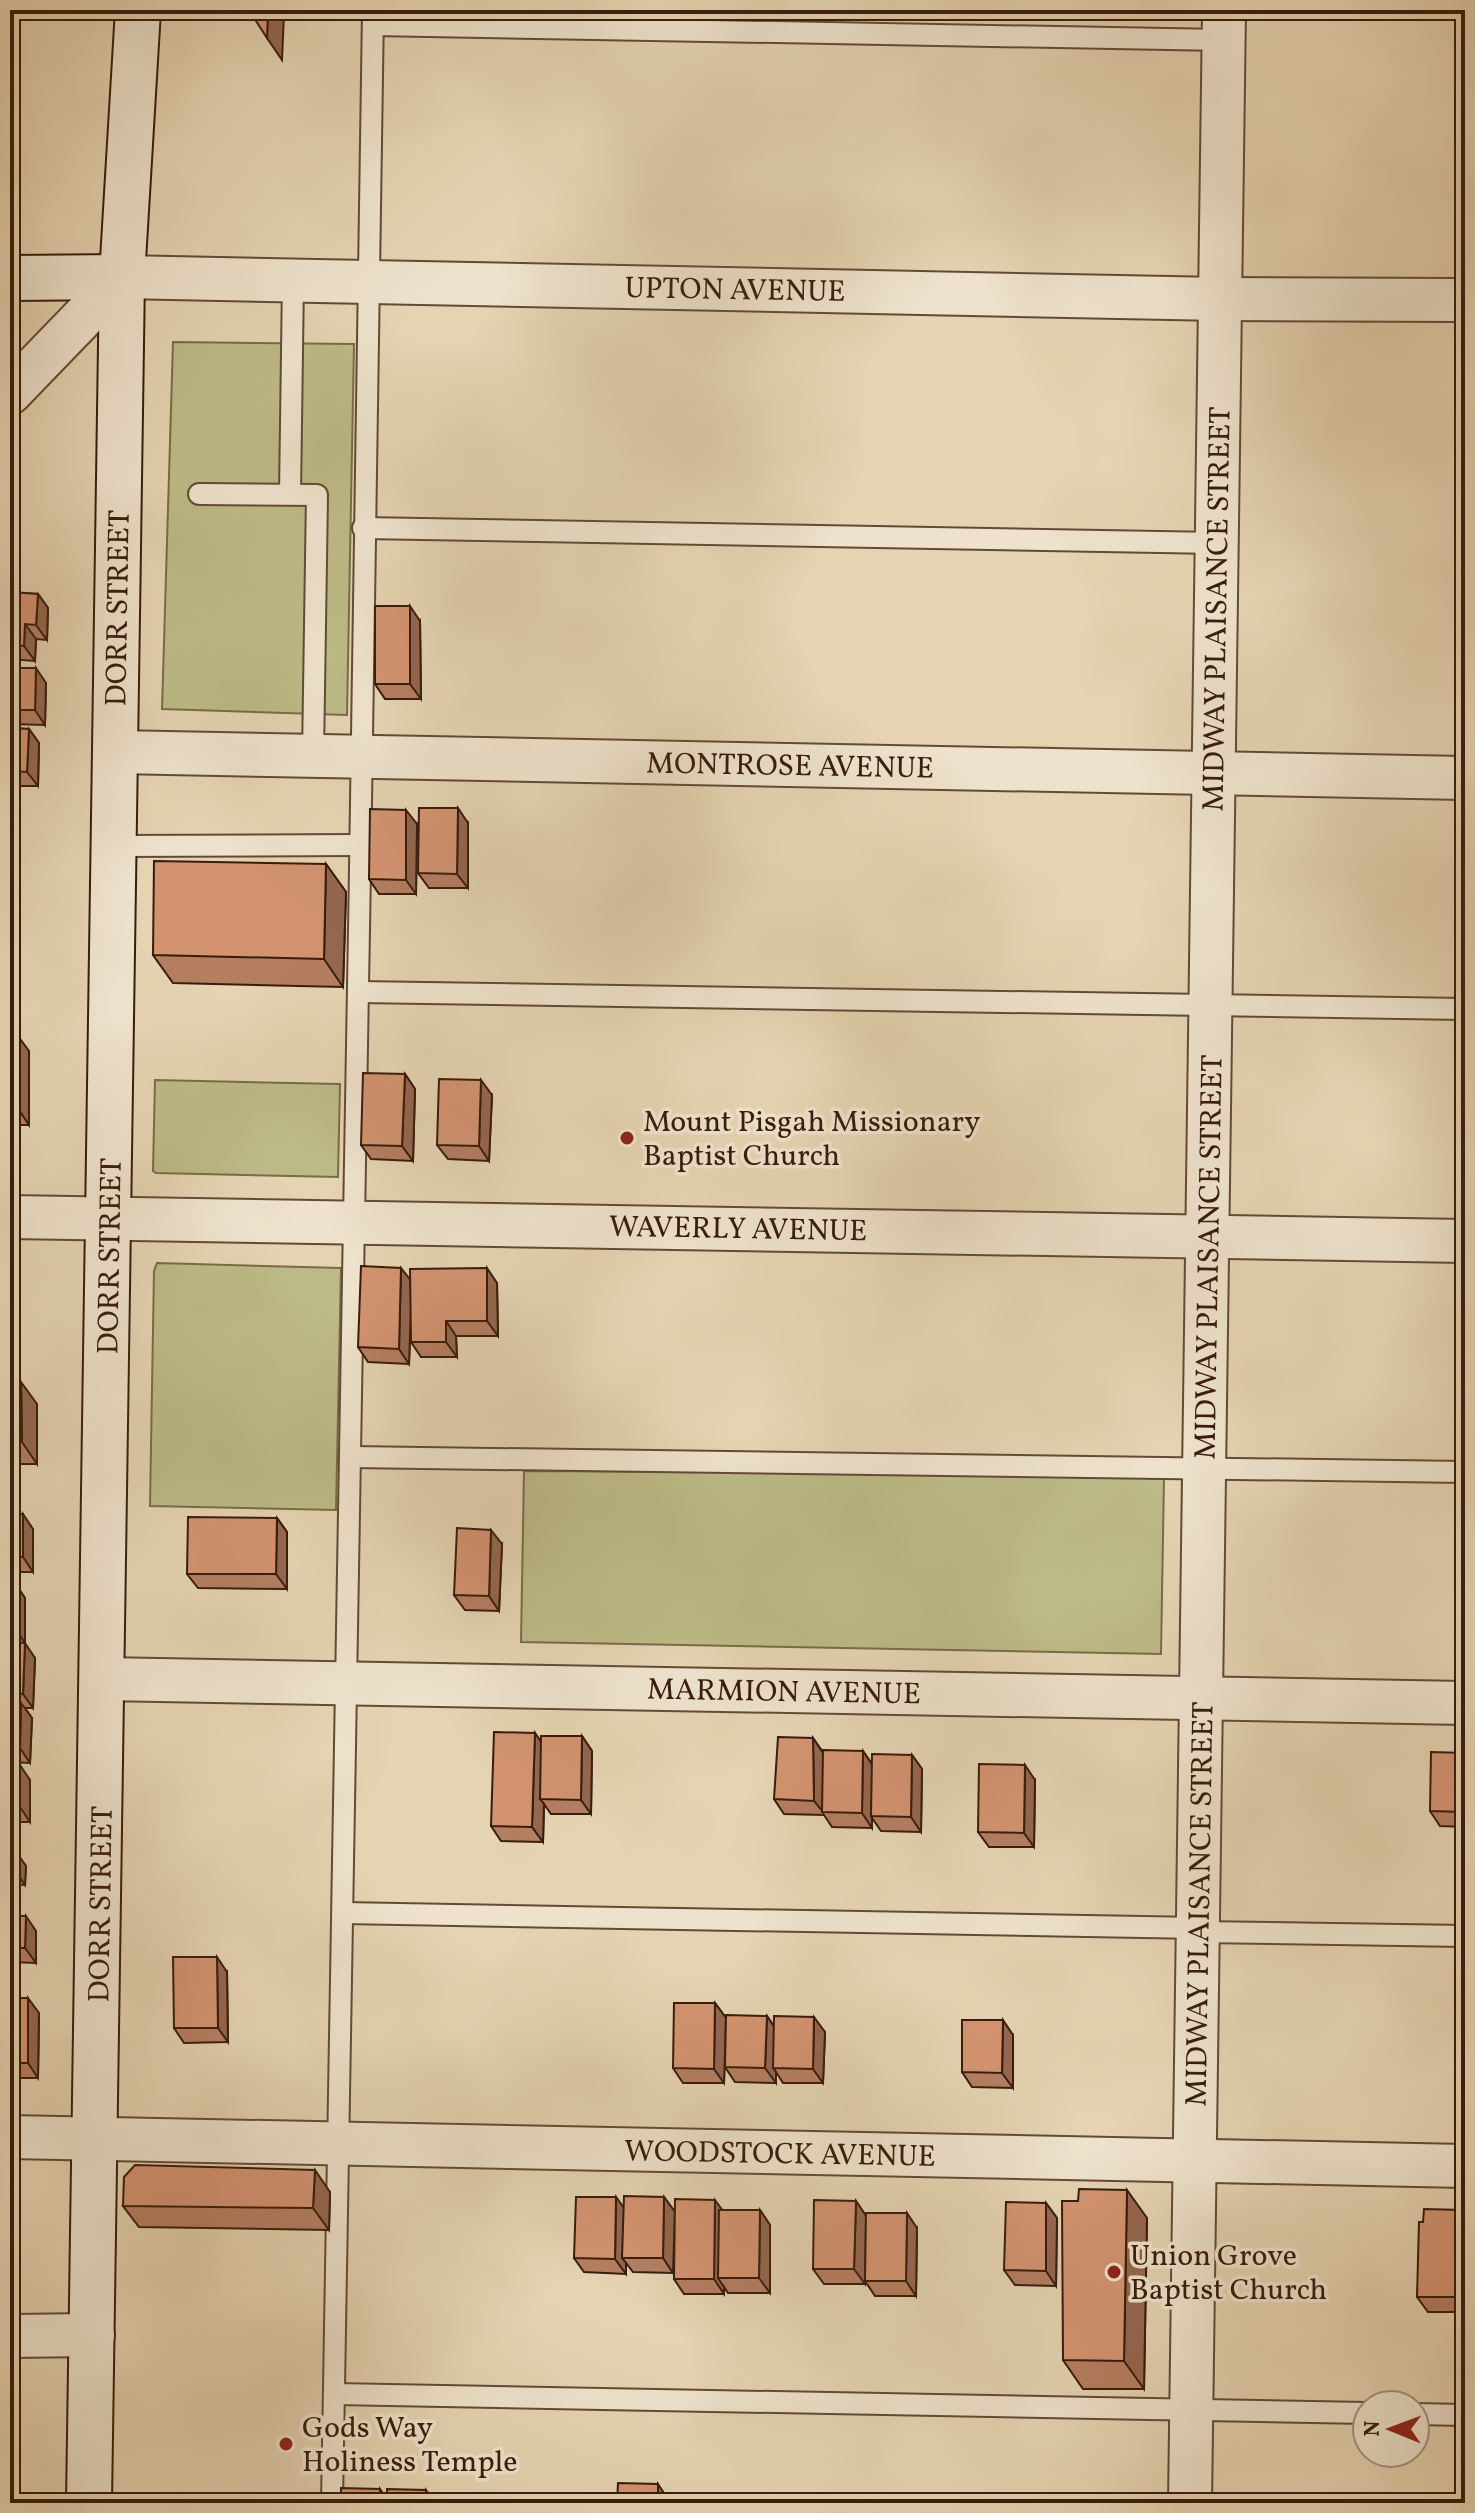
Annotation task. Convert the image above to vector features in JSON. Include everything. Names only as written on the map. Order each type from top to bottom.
[{"type":"main road","name":"DORR STREET","points":[[89,2503],[122,277],[138,10]]},
{"type":"main road","name":"UPTON AVENUE","points":[[10,278],[122,277]]},
{"type":"street","name":"MIDWAY PLAISANCE STREET","points":[[1190,2503],[1224,25]]},
{"type":"street","name":"UPTON AVENUE","points":[[122,277],[1221,299],[1462,300]]},
{"type":"street","points":[[10,393],[122,277]]},
{"type":"street","name":"MONTROSE AVENUE","points":[[116,752],[1465,778]]},
{"type":"street","name":"WAVERLY AVENUE","points":[[10,1217],[1465,1241]]},
{"type":"street","name":"MARMION AVENUE","points":[[103,1679],[1465,1703]]},
{"type":"street","name":"WOODSTOCK AVENUE","points":[[10,2137],[1465,2166]]},
{"type":"street","points":[[10,2336],[93,2335]]},
{"type":"lane","points":[[332,2503],[357,1221],[359,757],[373,18],[1224,25]]},
{"type":"lane","points":[[290,494],[293,280]]},
{"type":"lane","points":[[199,494],[317,495],[313,756]]},
{"type":"lane","points":[[363,528],[1217,543]]},
{"type":"lane","points":[[114,846],[358,845]]},
{"type":"lane","points":[[358,992],[1465,1009]]},
{"type":"lane","points":[[352,1457],[1465,1472]]},
{"type":"lane","points":[[343,1913],[1465,1936]]},
{"type":"lane","points":[[335,2394],[1351,2413]]},
{"type":"lane","points":[[1431,2414],[1465,2415]]},
{"type":"shaded area","points":[[173,342],[354,344],[347,715],[162,709]]},
{"type":"shaded area","points":[[155,1080],[340,1084],[338,1177],[156,1173],[153,1171]]},
{"type":"shaded area","points":[[157,1263],[341,1268],[336,1510],[150,1506],[154,1271]]},
{"type":"shaded area","points":[[524,1471],[1161,1474],[1164,1479],[1161,1654],[521,1642]]},
{"type":"building","points":[[249,10],[268,10],[267,38]]},
{"type":"building","points":[[10,592],[38,594],[36,625],[25,624],[24,646],[10,645]]},
{"type":"building","points":[[375,606],[410,606],[410,684],[375,684]]},
{"type":"building","points":[[10,668],[36,668],[35,710],[10,710]]},
{"type":"building","points":[[10,728],[29,729],[27,772],[10,771]]},
{"type":"building","points":[[419,808],[458,808],[457,874],[418,873]]},
{"type":"building","points":[[370,809],[406,810],[406,880],[369,879]]},
{"type":"building","points":[[154,861],[326,864],[324,959],[153,955]]},
{"type":"building","points":[[10,1036],[18,1036],[19,1110],[10,1110]]},
{"type":"building","points":[[363,1073],[405,1074],[402,1146],[361,1145]]},
{"type":"building","points":[[439,1079],[481,1080],[479,1146],[437,1145]]},
{"type":"building","points":[[361,1266],[401,1268],[399,1349],[358,1347]]},
{"type":"building","points":[[487,1268],[487,1321],[446,1321],[446,1342],[411,1342],[410,1269]]},
{"type":"building","points":[[10,1382],[21,1382],[22,1442],[10,1442]]},
{"type":"building","points":[[10,1514],[23,1514],[23,1557],[10,1557]]},
{"type":"building","points":[[188,1517],[277,1518],[276,1574],[187,1574]]},
{"type":"building","points":[[457,1528],[491,1530],[489,1596],[454,1595]]},
{"type":"building","points":[[10,1583],[15,1583],[15,1628],[10,1628]]},
{"type":"building","points":[[10,1642],[25,1643],[23,1694],[10,1693]]},
{"type":"building","points":[[10,1703],[21,1703],[20,1748],[10,1748]]},
{"type":"building","points":[[494,1732],[535,1733],[532,1827],[491,1826]]},
{"type":"building","points":[[541,1736],[582,1736],[581,1800],[540,1799]]},
{"type":"building","points":[[778,1737],[813,1738],[814,1801],[774,1799]]},
{"type":"building","points":[[823,1750],[863,1751],[862,1813],[822,1812]]},
{"type":"building","points":[[1431,1752],[1465,1753],[1465,1812],[1430,1811]]},
{"type":"building","points":[[872,1754],[912,1755],[911,1817],[871,1816]]},
{"type":"building","points":[[979,1764],[1025,1765],[1024,1833],[978,1832]]},
{"type":"building","points":[[10,1765],[20,1765],[20,1807],[10,1807]]},
{"type":"building","points":[[10,1851],[16,1852],[15,1870],[10,1870]]},
{"type":"building","points":[[10,1916],[26,1916],[25,1948],[10,1948]]},
{"type":"building","points":[[173,1957],[217,1957],[218,2028],[174,2028]]},
{"type":"building","points":[[10,1998],[28,1998],[28,2063],[10,2063]]},
{"type":"building","points":[[674,2003],[715,2003],[714,2069],[673,2068]]},
{"type":"building","points":[[726,2015],[767,2016],[765,2068],[725,2067]]},
{"type":"building","points":[[774,2016],[814,2017],[813,2069],[773,2068]]},
{"type":"building","points":[[962,2020],[1003,2020],[1002,2073],[962,2072]]},
{"type":"building","points":[[135,2165],[315,2170],[313,2208],[123,2206],[124,2177]]},
{"type":"building","points":[[1079,2189],[1127,2190],[1124,2361],[1063,2360],[1062,2201],[1078,2201]]},
{"type":"building","points":[[624,2196],[664,2197],[663,2258],[622,2258]]},
{"type":"building","points":[[576,2197],[616,2197],[615,2259],[574,2258]]},
{"type":"building","points":[[675,2199],[715,2200],[714,2279],[674,2279]]},
{"type":"building","points":[[814,2200],[856,2201],[854,2269],[813,2269]]},
{"type":"building","points":[[1006,2202],[1046,2203],[1046,2271],[1004,2270]]},
{"type":"building","points":[[1424,2209],[1463,2210],[1462,2297],[1417,2297],[1419,2222],[1423,2222]]},
{"type":"building","points":[[719,2210],[760,2210],[759,2278],[718,2278]]},
{"type":"building","points":[[866,2213],[907,2213],[906,2281],[865,2281]]},
{"type":"building","points":[[618,2483],[658,2484],[658,2503],[617,2503]]},
{"type":"building","points":[[341,2488],[380,2489],[380,2503],[341,2503]]},
{"type":"building","points":[[387,2489],[426,2490],[426,2503],[387,2503]]},
{"type":"building","points":[[1325,2500],[1354,2501],[1354,2503],[1324,2503]]},
{"type":"place","name":"Mount Pisgah Missionary Baptist Church","points":[[627,1138]]},
{"type":"place","name":"Union Grove Baptist Church","points":[[1114,2272]]},
{"type":"place","name":"Gods Way Holiness Temple","points":[[286,2444]]}]
